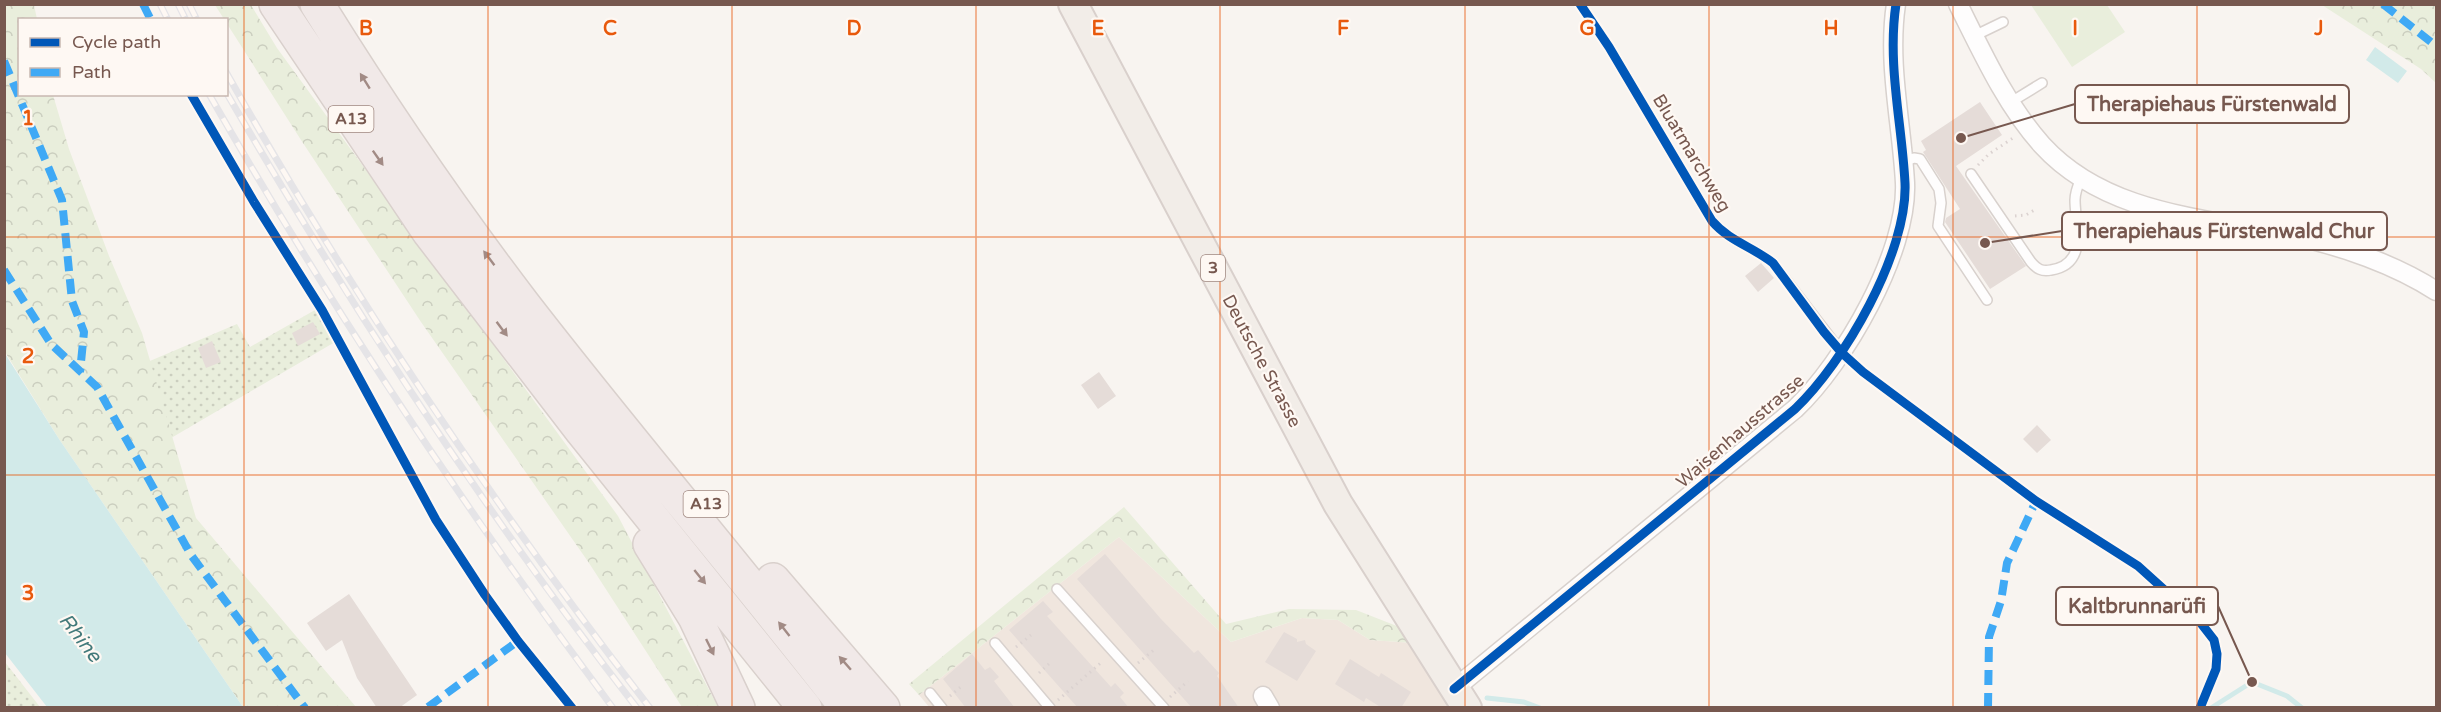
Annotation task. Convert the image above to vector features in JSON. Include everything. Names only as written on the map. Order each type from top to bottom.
[{"type":"highway","name":"A13","points":[[276,4],[429,232],[532,368],[806,708]]},
{"type":"highway","name":"A13","points":[[317,4],[423,167],[524,305],[847,708]]},
{"type":"highway","name":"A13","points":[[524,305],[625,407],[883,708]]},
{"type":"highway","name":"A13","points":[[532,368],[585,459],[663,563],[712,649],[738,708]]},
{"type":"main road","name":"Deutsche Strasse","points":[[1073,4],[1338,504],[1461,698]]},
{"type":"street","name":"Waisenhausstrasse","points":[[1461,698],[1795,409],[1819,385],[1842,353],[1875,292],[1896,237],[1905,196],[1896,108],[1894,32],[1896,4]]},
{"type":"street","points":[[1958,4],[2011,102],[2041,144],[2081,178],[2107,194],[2139,206],[2296,236],[2363,255],[2436,291]]},
{"type":"lane","name":"Bluatmarchweg","points":[[1580,4],[1622,67],[1712,221],[1723,233],[1773,263],[1842,353]]},
{"type":"lane","points":[[1974,36],[2003,22]]},
{"type":"lane","points":[[2011,102],[2042,83]]},
{"type":"lane","points":[[1903,162],[1914,158],[1920,159],[1937,184],[1941,203],[1938,226],[1987,300]]},
{"type":"lane","points":[[1971,174],[2036,268],[2052,270],[2071,260],[2077,246],[2079,236],[2075,200],[2081,178]]},
{"type":"lane","points":[[1057,589],[1163,706]]},
{"type":"lane","points":[[995,643],[1050,707]]},
{"type":"lane","points":[[930,693],[940,706]]},
{"type":"path","points":[[1971,174],[1983,159],[2003,144]]},
{"type":"path","points":[[2002,218],[2026,215],[2036,209]]},
{"type":"path","points":[[1006,656],[1031,634]]},
{"type":"path","points":[[1130,670],[1155,649]]},
{"type":"path","points":[[1050,707],[1113,651]]},
{"type":"path","points":[[1028,682],[1052,661]]},
{"type":"path","points":[[1163,706],[1188,681]]},
{"type":"path","points":[[940,706],[963,685]]},
{"type":"shaded area","points":[[1119,537],[1231,642],[1302,618],[1338,620],[1370,640],[1414,643],[1461,707],[930,708],[919,695]]},
{"type":"green space","points":[[5,5],[34,5],[37,18],[18,18],[18,96],[53,96],[69,149],[109,256],[142,333],[196,518],[356,707],[243,707],[59,439],[5,352]]},
{"type":"green space","points":[[215,5],[251,5],[277,48],[618,516],[718,707],[682,707],[589,563],[421,322],[301,140],[228,25],[228,18],[223,18]]},
{"type":"green space","points":[[2031,5],[2107,5],[2125,32],[2072,67]]},
{"type":"green space","points":[[2322,5],[2436,5],[2436,83],[2421,69]]},
{"type":"green space","points":[[315,310],[335,342],[166,441],[131,369],[237,324],[250,347]]},
{"type":"green space","points":[[1124,507],[1226,624],[1289,609],[1356,610],[1407,630],[1414,643],[1370,640],[1338,620],[1302,618],[1231,642],[1119,537],[919,695],[909,684]]},
{"type":"green space","points":[[5,662],[40,707],[6,707]]},
{"type":"water","points":[[2375,47],[2407,71],[2398,83],[2366,60]]},
{"type":"water","name":"Rhine","points":[[4,352],[59,439],[243,707],[47,707],[5,653]]},
{"type":"building","points":[[1980,102],[2002,135],[1956,166],[2026,266],[1990,289],[1945,222],[1946,218],[1960,209],[1923,152],[1926,150],[1921,141]]},
{"type":"building","points":[[1761,263],[1774,278],[1758,292],[1745,276]]},
{"type":"building","points":[[313,322],[320,334],[298,346],[292,333]]},
{"type":"building","points":[[212,341],[221,362],[206,368],[198,348]]},
{"type":"building","points":[[1099,372],[1116,396],[1098,409],[1081,385]]},
{"type":"building","points":[[2037,425],[2051,440],[2037,453],[2023,439]]},
{"type":"building","points":[[1105,554],[1161,619],[1194,653],[1198,650],[1219,673],[1217,676],[1239,708],[1192,708],[1077,579]]},
{"type":"building","points":[[349,594],[417,695],[399,708],[377,708],[357,678],[342,640],[326,651],[307,623]]},
{"type":"building","points":[[1043,601],[1053,612],[1047,616],[1111,687],[1115,683],[1124,693],[1120,697],[1129,708],[1078,708],[1009,630]]},
{"type":"building","points":[[1284,632],[1297,639],[1297,642],[1305,640],[1306,644],[1316,651],[1297,681],[1265,662]]},
{"type":"building","points":[[972,654],[985,670],[990,667],[999,677],[994,681],[1015,708],[966,708],[943,679]]},
{"type":"building","points":[[1350,659],[1379,677],[1381,673],[1411,692],[1401,708],[1382,708],[1366,698],[1364,702],[1335,684]]},
{"type":"waterway","points":[[2211,708],[2252,682],[2287,696],[2302,708]]},
{"type":"waterway","points":[[1487,698],[1524,702],[1540,708]]},
{"type":"railway","points":[[160,4],[167,18]]},
{"type":"railway","points":[[178,4],[185,18]]},
{"type":"railway","points":[[189,4],[196,18]]},
{"type":"railway","points":[[228,75],[323,237],[426,398],[536,555],[650,708]]},
{"type":"railway","points":[[228,95],[321,251],[421,407],[526,560],[637,708]]},
{"type":"railway","points":[[210,96],[303,253],[402,407],[505,559],[613,708]]},
{"type":"marked path","points":[[143,4],[150,18]]},
{"type":"marked path","points":[[2383,4],[2436,46]]},
{"type":"marked path","points":[[4,61],[18,95]]},
{"type":"marked path","points":[[19,96],[62,200],[72,301],[84,332],[80,372]]},
{"type":"marked path","points":[[4,270],[51,344],[97,387],[191,555],[305,708]]},
{"type":"marked path","points":[[1988,708],[1989,637],[2001,601],[2007,563],[2036,501]]},
{"type":"marked path","points":[[428,707],[518,641]]},
{"type":"cycle path","points":[[1580,4],[1609,47],[1712,221],[1733,239],[1773,263],[1842,353],[1863,372],[2036,501],[2138,566],[2200,622],[2214,640],[2217,654],[2216,669],[2200,708]]},
{"type":"cycle path","points":[[1454,689],[1795,409],[1814,389],[1852,335],[1870,305],[1884,273],[1896,241],[1903,211],[1905,183],[1893,49],[1896,4]]},
{"type":"cycle path","points":[[192,96],[254,202],[322,310],[436,520],[518,641],[572,708]]},
{"type":"place","name":"Therapiehaus Fürstenwald","points":[[1961,138]]},
{"type":"place","name":"Therapiehaus Fürstenwald Chur","points":[[1985,243]]},
{"type":"place","name":"Kaltbrunnarüfi","points":[[2252,682]]}]
